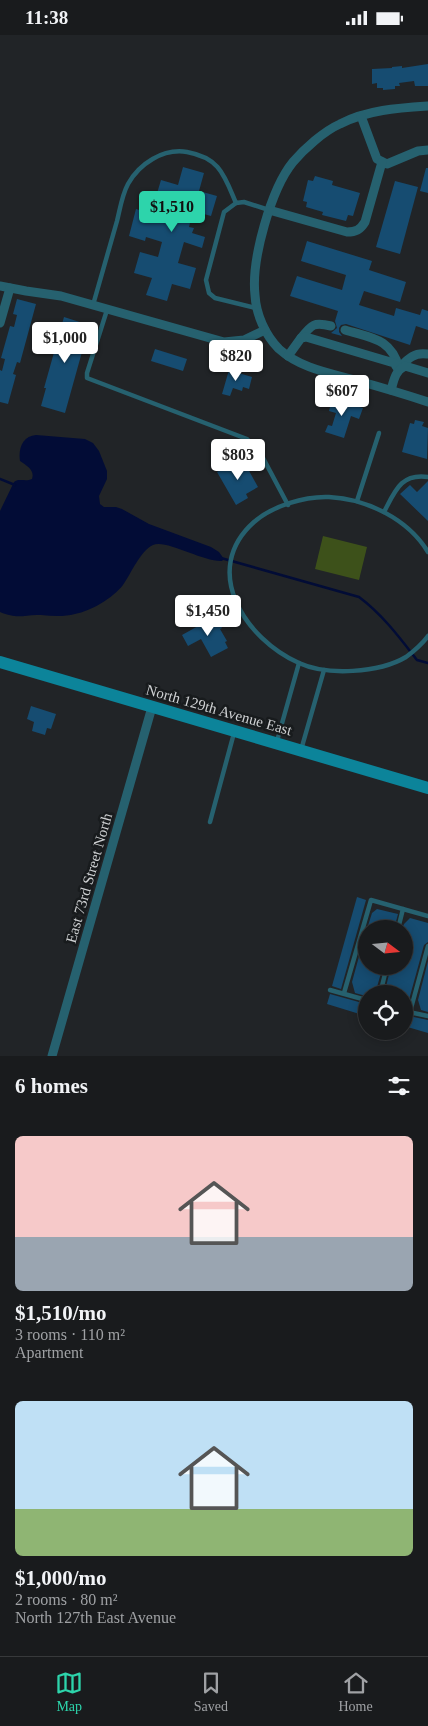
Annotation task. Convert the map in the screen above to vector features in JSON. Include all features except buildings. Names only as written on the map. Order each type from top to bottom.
[{"type":"street","points":[[428,106],[397,108],[361,115],[338,124],[307,147],[283,176],[274,194],[261,241],[254,294],[264,330],[272,341],[288,356],[299,363],[428,402]]},
{"type":"street","points":[[361,115],[377,159],[382,162],[387,164],[418,151],[428,150]]},
{"type":"street","points":[[269,210],[347,232],[354,232],[361,229],[364,222],[382,162]]},
{"type":"street","points":[[0,286],[61,296],[224,342],[244,340],[264,330]]},
{"type":"street","points":[[0,323],[10,288]]},
{"type":"street","points":[[288,356],[301,338],[314,325],[320,323],[331,326]]},
{"type":"street","points":[[345,330],[385,343],[396,355],[399,369]]},
{"type":"street","points":[[301,338],[306,337],[394,363],[399,369]]},
{"type":"street","points":[[391,391],[399,369],[409,357],[421,353],[427,354]]},
{"type":"street","points":[[399,369],[405,366],[428,373]]},
{"type":"street","name":"North 129th Avenue East","points":[[0,662],[428,788]]},
{"type":"street","name":"East 73rd Street North","points":[[52,1056],[152,707]]},
{"type":"lane","points":[[93,305],[127,186],[141,166],[153,158],[169,152],[181,151],[203,155],[218,165],[223,172],[236,203]]},
{"type":"lane","points":[[257,308],[215,298],[209,293],[206,280],[224,212],[236,203],[244,203],[269,210]]},
{"type":"lane","points":[[107,309],[87,378],[247,439],[262,456],[288,505]]},
{"type":"lane","points":[[357,501],[379,433]]},
{"type":"lane","points":[[384,512],[392,496],[406,480],[412,476],[428,477]]},
{"type":"lane","points":[[428,552],[406,527],[384,512],[357,501],[328,497],[313,498],[288,505],[258,518],[249,526],[237,543],[229,565],[233,599],[244,617],[255,632],[299,663],[324,670],[349,671],[380,667],[405,657],[428,636]]},
{"type":"lane","points":[[276,743],[299,663]]},
{"type":"lane","points":[[301,751],[324,670]]},
{"type":"lane","points":[[210,822],[234,732]]},
{"type":"lane","points":[[344,993],[371,899],[428,916]]},
{"type":"lane","points":[[400,920],[403,909]]},
{"type":"lane","points":[[413,1002],[428,946]]},
{"type":"lane","points":[[330,989],[358,997]]},
{"type":"lane","points":[[413,1014],[428,1016]]},
{"type":"green space","points":[[323,536],[367,547],[359,580],[315,569]]},
{"type":"water","points":[[31,436],[85,439],[93,443],[99,451],[107,471],[107,479],[99,496],[100,504],[104,507],[122,509],[149,524],[211,547],[219,552],[224,559],[222,561],[214,560],[167,545],[153,545],[140,557],[119,590],[95,607],[71,615],[58,616],[17,616],[0,612],[0,511],[14,482],[32,479],[31,471],[20,461],[20,452],[22,443]]},
{"type":"waterway","points":[[0,479],[15,485]]},
{"type":"waterway","points":[[221,558],[359,597],[383,619],[417,660],[428,663]]}]
